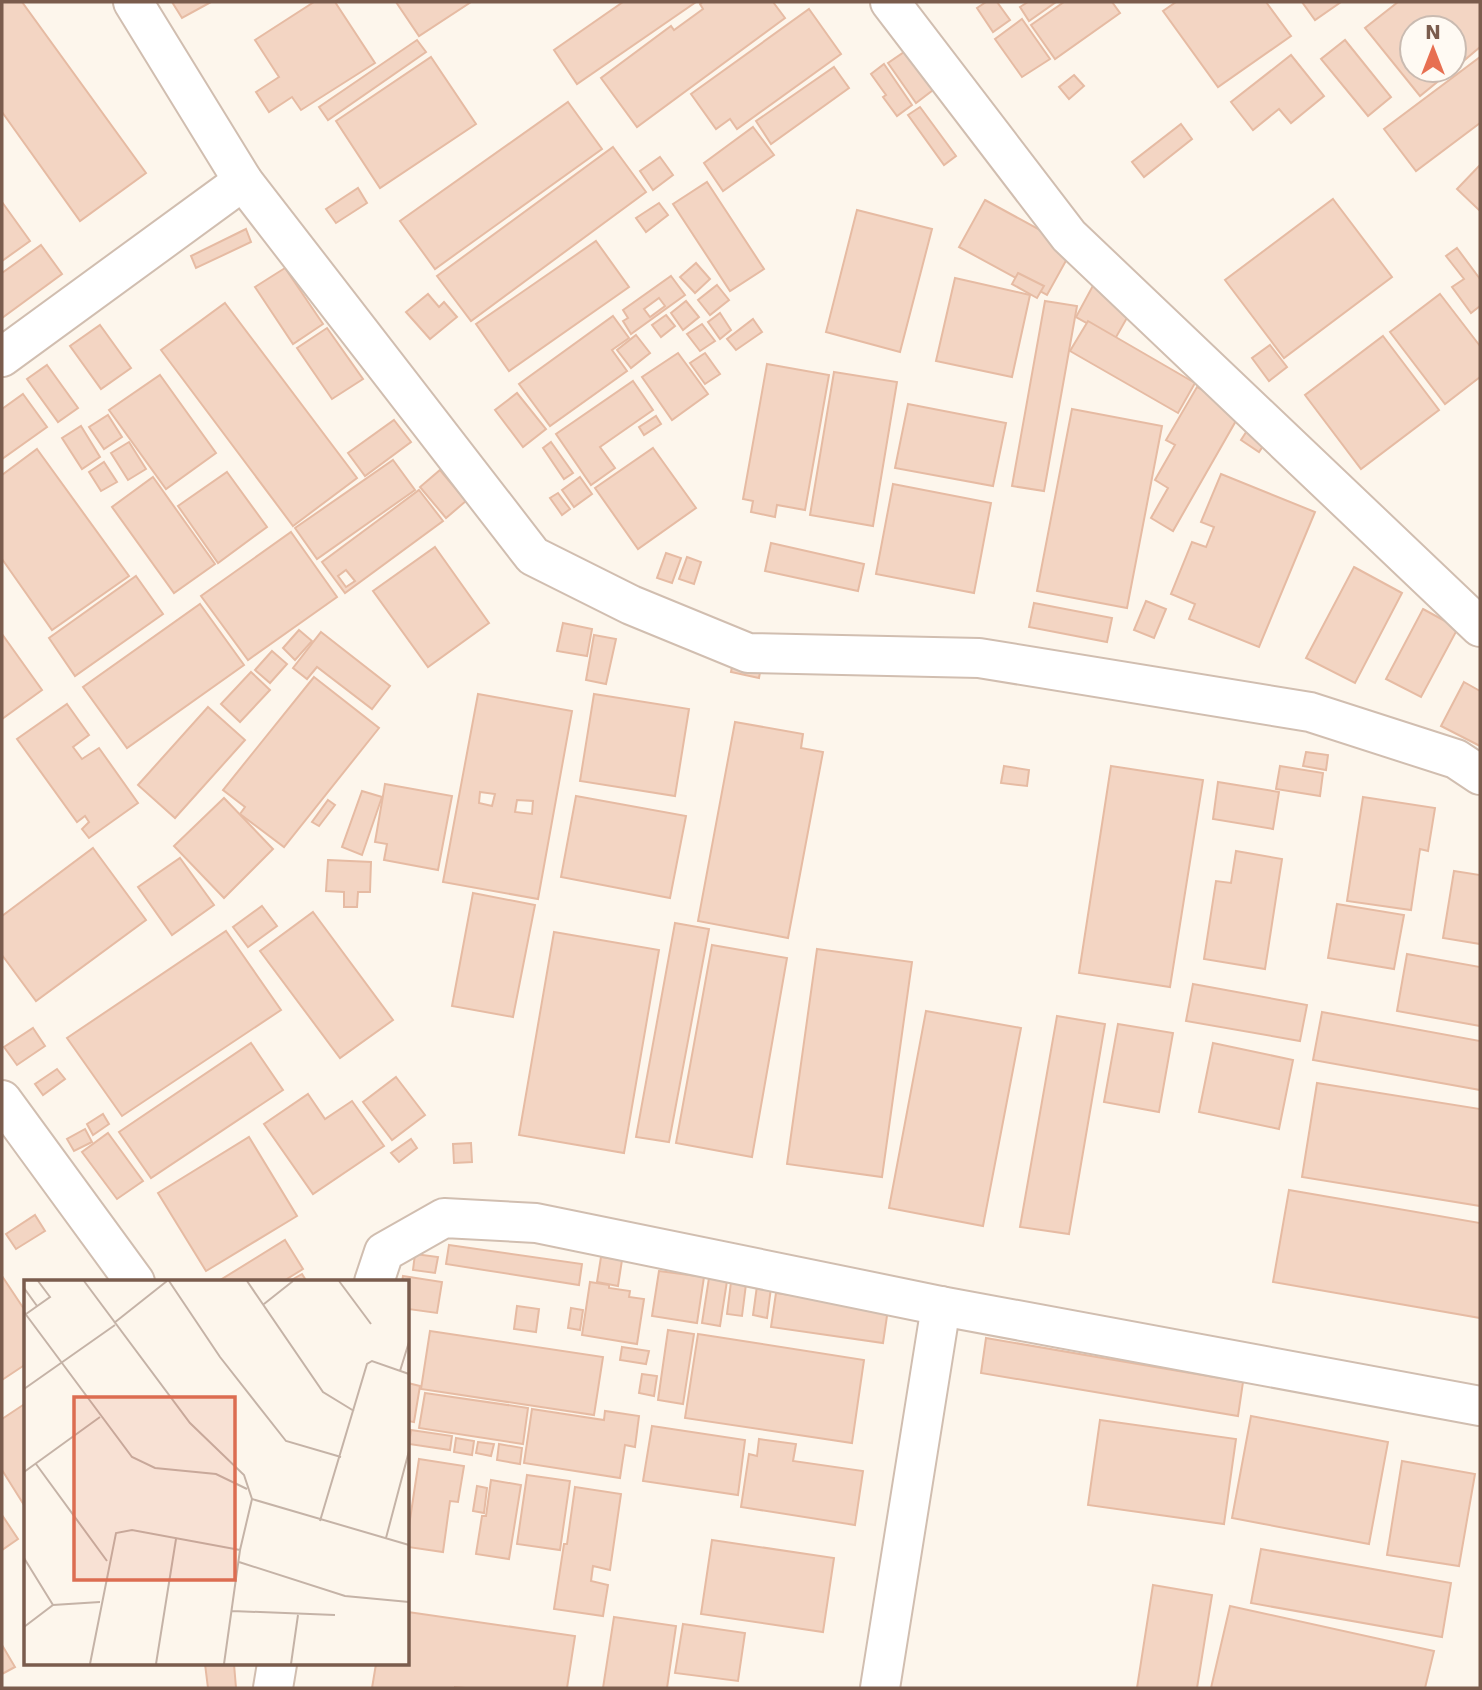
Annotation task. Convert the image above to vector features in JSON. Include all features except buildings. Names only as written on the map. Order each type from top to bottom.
[{"type":"street","points":[[133,2],[243,181],[533,556],[631,605],[748,653],[979,658],[1310,712],[1456,759],[1480,775]]},
{"type":"street","points":[[890,2],[1069,236],[1480,628]]},
{"type":"street","points":[[2,357],[243,181]]},
{"type":"street","points":[[2,1100],[134,1280]]},
{"type":"street","points":[[375,1280],[384,1252],[444,1218],[536,1223],[941,1306],[1480,1406]]},
{"type":"street","points":[[880,1688],[941,1306]]},
{"type":"street","points":[[273,1688],[277,1666]]}]
